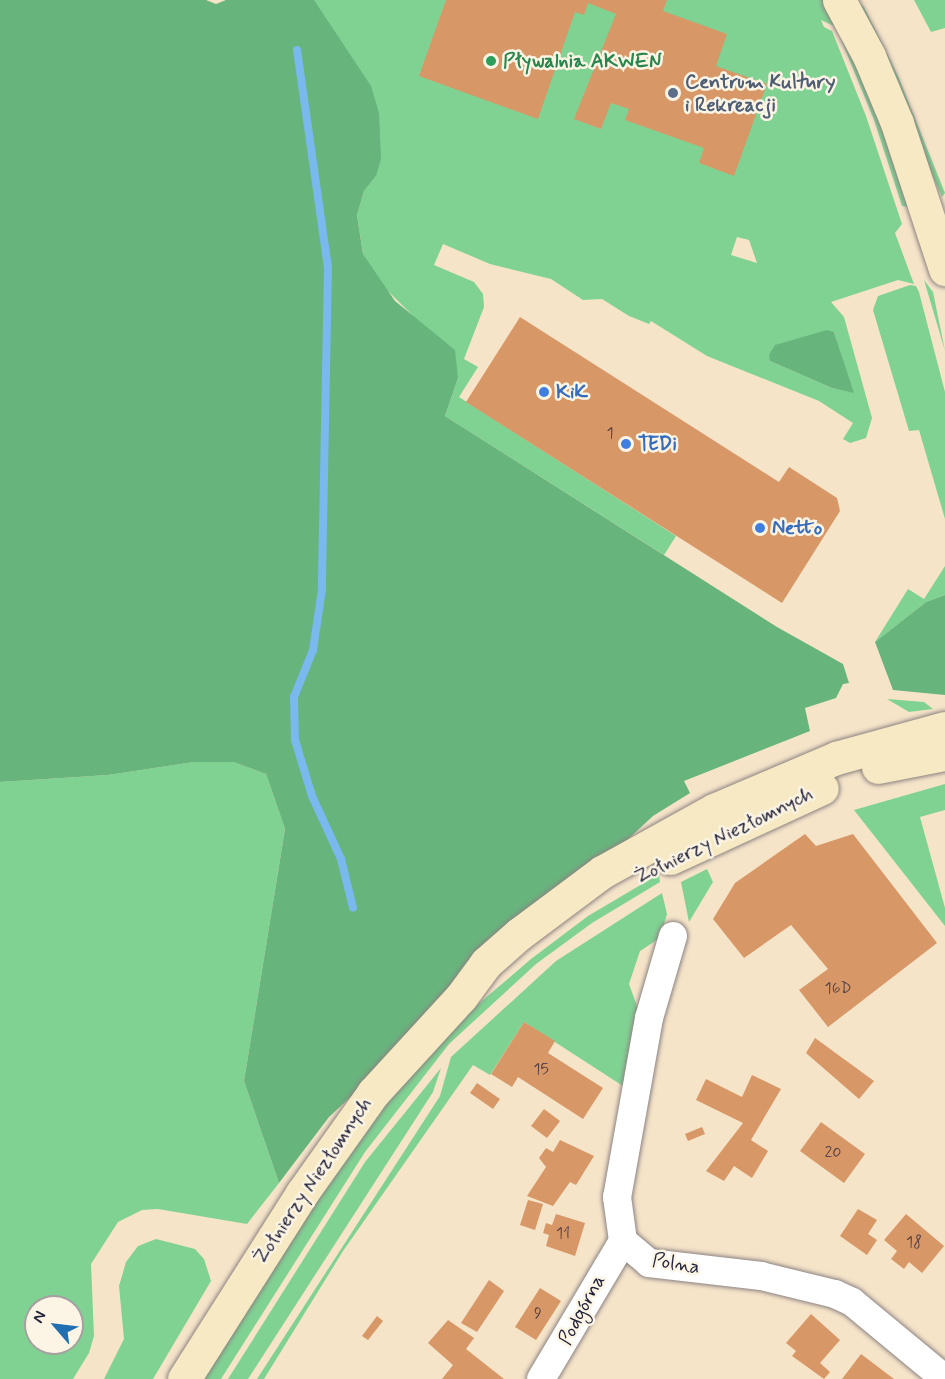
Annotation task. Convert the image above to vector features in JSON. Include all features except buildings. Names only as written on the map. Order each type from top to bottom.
[{"type":"street","points":[[839,0],[869,56],[897,123],[945,269]]},
{"type":"street","name":"Żołnierzy Niezłomnych","points":[[184,1379],[334,1146],[373,1093],[461,997],[486,963],[519,934],[602,872],[648,844],[714,810],[836,758],[945,728]]},
{"type":"street","name":"Żołnierzy Niezłomnych","points":[[461,997],[586,908],[708,839],[863,771],[945,754]]},
{"type":"street","points":[[623,1241],[617,1197],[649,1018],[673,936]]},
{"type":"street","name":"Polna","points":[[623,1241],[649,1263],[761,1276],[836,1294],[852,1302],[945,1379]]},
{"type":"street","name":"Podgórna","points":[[541,1379],[623,1241]]},
{"type":"green space","points":[[0,0],[206,0],[216,4],[226,0],[314,0],[371,86],[379,113],[381,159],[376,176],[364,191],[357,215],[363,254],[395,301],[455,350],[458,378],[445,416],[777,627],[843,664],[849,683],[843,684],[836,698],[805,708],[810,731],[684,781],[690,793],[653,816],[329,1117],[279,1183],[244,1081],[285,829],[266,774],[233,762],[194,762],[108,775],[0,782]]},
{"type":"green space","points":[[314,0],[826,0],[881,122],[908,207],[902,206],[874,120],[836,27],[821,20],[824,27],[832,31],[866,116],[902,224],[895,233],[914,284],[898,280],[831,302],[844,317],[872,418],[866,438],[850,443],[843,439],[853,423],[819,401],[707,356],[651,321],[649,324],[629,316],[602,299],[583,300],[551,279],[490,264],[443,244],[434,265],[474,282],[483,294],[484,307],[464,359],[478,367],[459,397],[676,536],[664,555],[445,416],[458,378],[413,316],[381,284],[363,254],[357,215],[364,191],[376,176]],"holes":[[[737,237],[749,240],[757,263],[731,255]],[[834,332],[853,392],[832,388],[770,361]]]},
{"type":"green space","points":[[855,0],[864,7],[898,76],[945,193],[942,197]]},
{"type":"green space","points":[[914,0],[945,0],[945,28],[931,32]]},
{"type":"green space","points":[[924,280],[933,292],[945,351]]},
{"type":"green space","points":[[910,285],[916,286],[919,292],[945,392],[945,519],[919,430],[909,431],[873,310],[878,296]]},
{"type":"green space","points":[[827,330],[834,332],[854,393],[832,388],[770,361],[769,355],[775,345]]},
{"type":"green space","points":[[945,566],[945,595],[926,602],[875,642],[908,589],[924,599]]},
{"type":"green space","points":[[945,595],[945,695],[893,690],[875,642],[926,602]]},
{"type":"green space","points":[[887,699],[924,702],[933,709],[909,712]]},
{"type":"green space","points":[[194,762],[233,762],[266,774],[285,829],[244,1081],[279,1183],[247,1224],[158,1209],[142,1210],[118,1222],[91,1264],[94,1336],[89,1353],[73,1379],[0,1379],[0,782],[108,775]]},
{"type":"green space","points":[[945,784],[945,810],[920,817],[945,908],[945,926],[854,810]]},
{"type":"green space","points":[[707,869],[713,882],[689,922],[681,882]]},
{"type":"green space","points":[[659,874],[660,882],[592,923],[536,964],[449,1044],[365,1152],[221,1379],[202,1379],[321,1192],[392,1095],[469,1012],[531,959],[588,916]]},
{"type":"green space","points":[[662,893],[667,914],[660,938],[640,951],[629,984],[641,1017],[626,1088],[524,1022],[490,1075],[473,1065],[343,1251],[264,1379],[257,1379],[440,1096],[451,1057],[556,961]]},
{"type":"green space","points":[[441,1068],[433,1092],[248,1379],[228,1379],[365,1162]]},
{"type":"green space","points":[[156,1239],[195,1249],[204,1259],[211,1281],[153,1379],[104,1379],[124,1339],[119,1286],[126,1262],[138,1246]]},
{"type":"waterway","points":[[297,50],[328,267],[322,589],[313,650],[294,697],[295,740],[312,796],[341,859],[353,908]]},
{"type":"place","name":"Pływalnia AKWEN","points":[[491,61]]},
{"type":"place","name":"Centrum Kultury i Rekreacji","points":[[673,93]]},
{"type":"place","name":"KiK","points":[[544,392]]},
{"type":"place","name":"TEDi","points":[[626,444]]},
{"type":"place","name":"Netto","points":[[760,528]]}]
